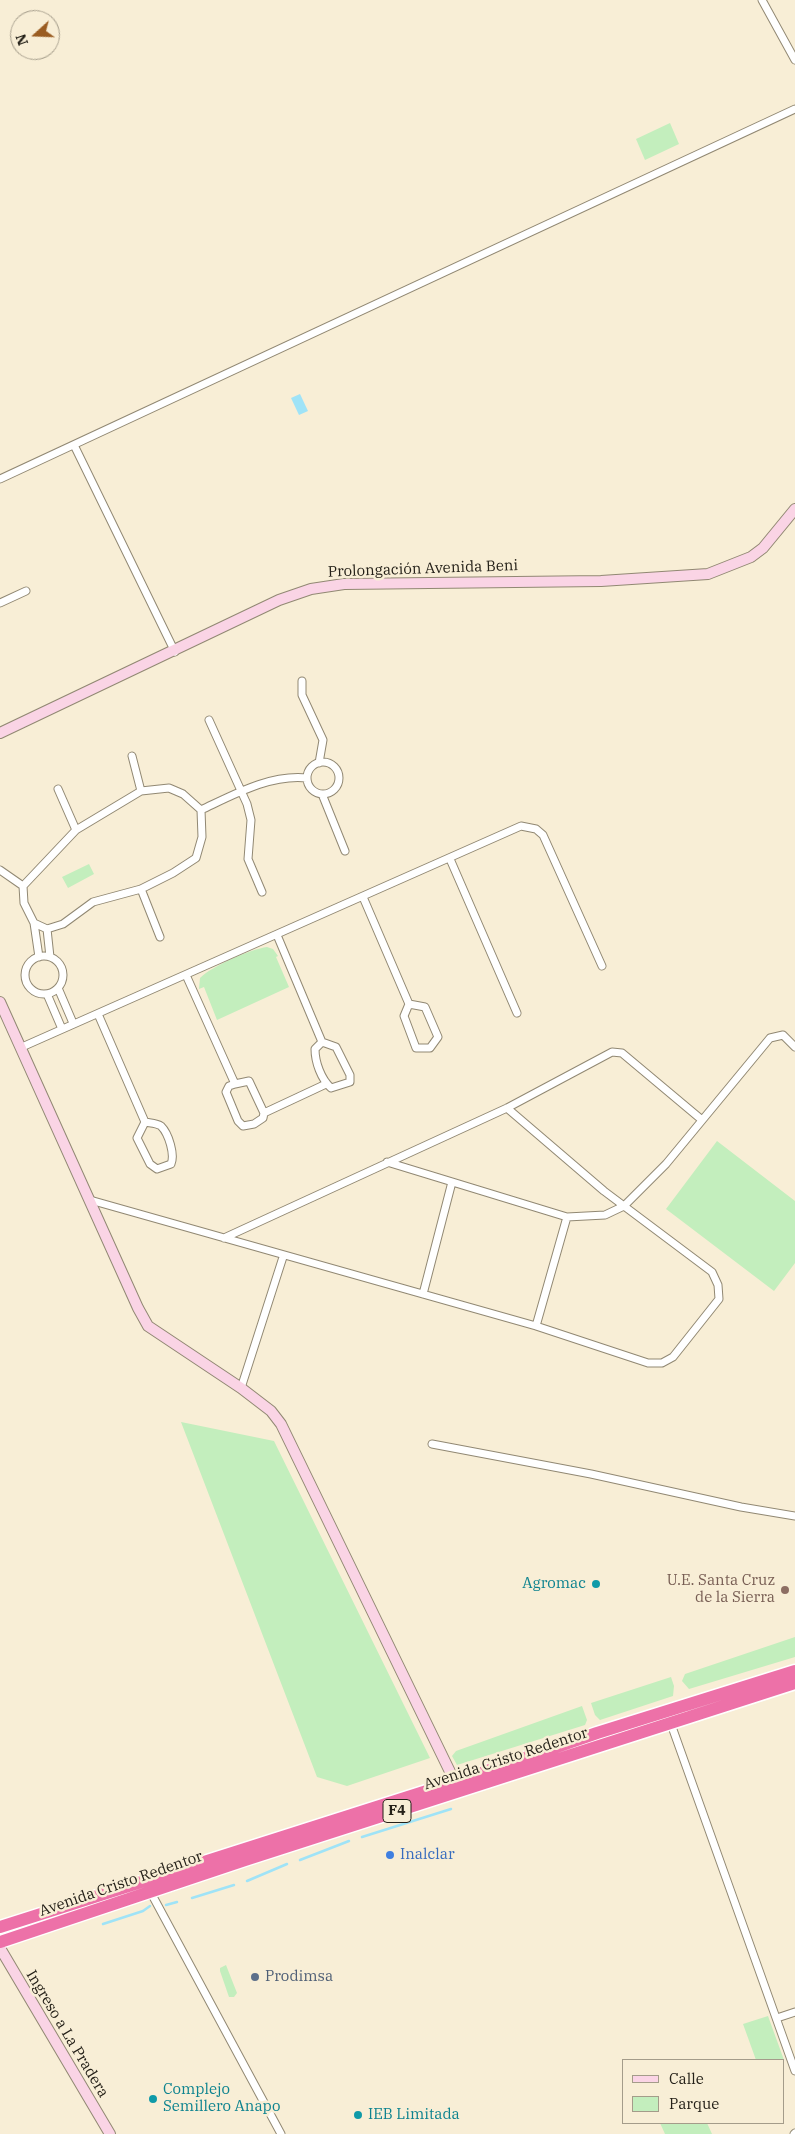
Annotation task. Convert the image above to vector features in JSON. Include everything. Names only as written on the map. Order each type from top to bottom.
[{"type":"highway","name":"Avenida Cristo Redentor","points":[[0,1929],[455,1782],[597,1733],[795,1671]]},
{"type":"highway","name":"Avenida Cristo Redentor","points":[[0,1942],[150,1891],[795,1683]]},
{"type":"street","points":[[762,0],[795,60]]},
{"type":"street","points":[[0,479],[795,109]]},
{"type":"street","points":[[74,445],[175,652]]},
{"type":"street","name":"Prolongación Avenida Beni","points":[[0,733],[175,652],[279,600],[311,589],[344,584],[601,581],[708,574],[751,557],[762,548],[795,509]]},
{"type":"street","points":[[0,603],[26,591]]},
{"type":"street","points":[[302,681],[302,695],[323,740],[319,763]]},
{"type":"street","points":[[209,720],[242,791],[250,820],[248,859],[262,892]]},
{"type":"street","points":[[132,756],[141,790]]},
{"type":"street","points":[[319,763],[330,764],[334,767],[339,777],[336,788],[328,794],[322,794],[310,787],[307,778],[310,768],[319,763]]},
{"type":"street","points":[[201,810],[242,791],[270,782],[298,777],[307,778]]},
{"type":"street","points":[[34,923],[47,929],[63,924],[93,902],[141,889],[173,874],[196,858],[202,836],[201,810],[183,794],[168,788],[141,790],[76,830],[23,886],[24,903],[34,923],[39,957]]},
{"type":"street","points":[[58,789],[76,830]]},
{"type":"street","points":[[322,794],[345,851]]},
{"type":"street","points":[[22,1047],[521,826],[536,829],[543,835],[602,966]]},
{"type":"street","points":[[450,859],[517,1013]]},
{"type":"street","points":[[0,870],[23,886]]},
{"type":"street","points":[[141,889],[160,937]]},
{"type":"street","points":[[363,897],[409,1004],[404,1016],[416,1048],[430,1048],[438,1037],[425,1007],[409,1004]]},
{"type":"street","points":[[47,929],[50,957]]},
{"type":"street","points":[[276,935],[322,1042],[336,1047],[350,1075],[350,1082],[331,1088],[326,1084],[315,1058],[315,1049],[322,1042]]},
{"type":"street","points":[[50,957],[60,965],[63,977],[58,988],[47,994],[35,991],[27,982],[26,969],[34,959],[50,957]]},
{"type":"street","points":[[186,975],[235,1084]]},
{"type":"street","points":[[58,988],[74,1023]]},
{"type":"street","points":[[47,994],[62,1029]]},
{"type":"street","points":[[0,1002],[148,1326],[242,1388],[271,1411],[281,1424],[455,1782]]},
{"type":"street","points":[[98,1014],[146,1122]]},
{"type":"street","points":[[387,1162],[567,1217],[605,1215],[624,1206],[666,1164],[770,1038],[783,1035],[795,1047]]},
{"type":"street","points":[[224,1238],[508,1108],[612,1052],[622,1053],[702,1120]]},
{"type":"street","points":[[249,1081],[264,1112],[263,1118],[254,1124],[244,1126],[238,1121],[226,1092],[229,1086],[235,1084],[249,1081]]},
{"type":"street","points":[[264,1112],[326,1084]]},
{"type":"street","points":[[90,1200],[536,1326],[648,1362],[662,1363],[673,1357],[719,1299],[718,1285],[712,1272],[624,1206],[508,1108]]},
{"type":"street","points":[[146,1122],[160,1125],[163,1129],[173,1152],[171,1164],[157,1169],[150,1164],[137,1138],[146,1122]]},
{"type":"street","points":[[423,1294],[452,1182]]},
{"type":"street","points":[[536,1326],[567,1217]]},
{"type":"street","points":[[242,1388],[283,1256]]},
{"type":"street","points":[[432,1444],[591,1474],[741,1507],[795,1516]]},
{"type":"street","points":[[672,1724],[778,2018],[795,2071]]},
{"type":"street","points":[[150,1891],[281,2134]]},
{"type":"street","name":"Ingreso a La Pradera","points":[[0,1948],[110,2134]]},
{"type":"street","points":[[778,2018],[795,2012]]},
{"type":"green space","points":[[670,123],[679,144],[645,160],[636,139]]},
{"type":"green space","points":[[89,864],[94,874],[68,888],[62,877]]},
{"type":"green space","points":[[267,947],[273,949],[278,956],[276,957],[289,987],[217,1020],[204,987],[199,989],[200,978],[213,968],[232,959]]},
{"type":"green space","points":[[717,1141],[795,1201],[795,1263],[774,1291],[666,1209]]},
{"type":"green space","points":[[181,1422],[274,1441],[430,1758],[347,1786],[317,1777]]},
{"type":"green space","points":[[795,1637],[795,1657],[689,1689],[682,1681],[685,1674]]},
{"type":"green space","points":[[671,1677],[674,1686],[673,1696],[600,1720],[595,1715],[591,1703]]},
{"type":"green space","points":[[582,1706],[587,1720],[585,1725],[457,1765],[452,1756],[456,1751]]},
{"type":"green space","points":[[226,1965],[237,1993],[234,1997],[229,1997],[220,1971],[220,1968]]},
{"type":"green space","points":[[768,2016],[784,2059],[756,2059],[743,2024]]},
{"type":"green space","points":[[660,2124],[707,2124],[712,2134],[665,2134]]},
{"type":"water","points":[[300,394],[308,411],[299,415],[291,398]]},
{"type":"waterway","points":[[362,1837],[451,1809]]},
{"type":"waterway","points":[[300,1860],[349,1841]]},
{"type":"waterway","points":[[247,1881],[287,1864]]},
{"type":"waterway","points":[[192,1898],[234,1885]]},
{"type":"waterway","points":[[166,1905],[177,1902]]},
{"type":"waterway","points":[[103,1924],[143,1911],[150,1906]]},
{"type":"place","name":"Agromac","points":[[596,1584]]},
{"type":"place","name":"U.E. Santa Cruz de la Sierra","points":[[785,1590]]},
{"type":"place","name":"Inalclar","points":[[390,1855]]},
{"type":"place","name":"Prodimsa","points":[[255,1977]]},
{"type":"place","name":"Complejo Semillero Anapo","points":[[153,2099]]},
{"type":"place","name":"IEB Limitada","points":[[358,2115]]}]
